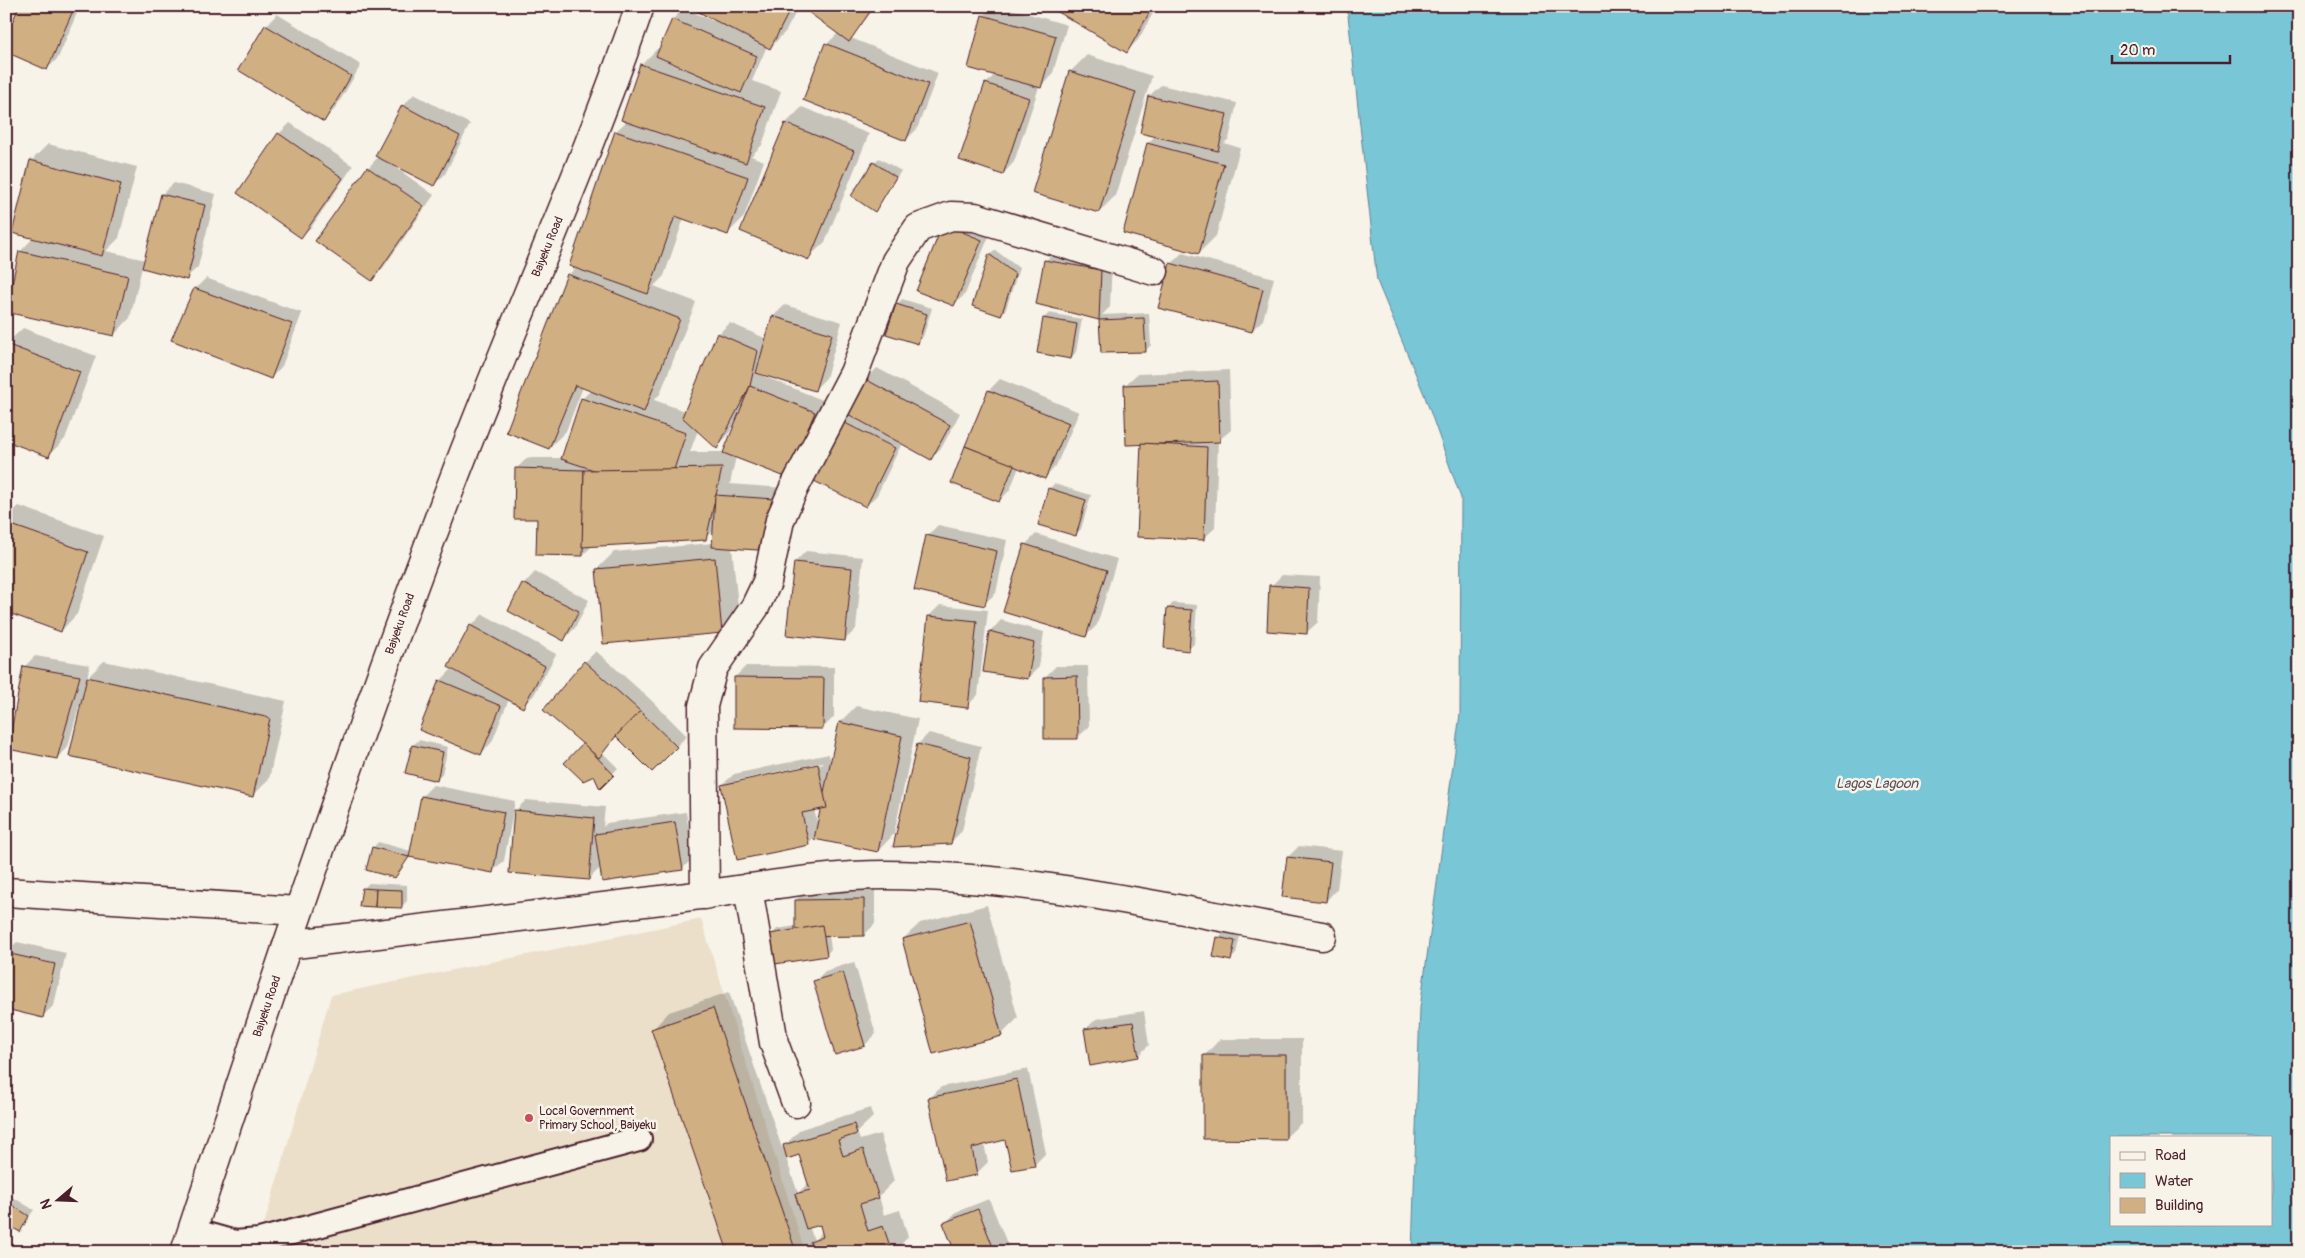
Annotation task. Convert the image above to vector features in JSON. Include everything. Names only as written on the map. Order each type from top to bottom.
[{"type":"street","name":"Baiyeku Road","points":[[189,1241],[298,912],[445,501],[614,83],[640,6]]},
{"type":"street","points":[[705,895],[703,706],[713,668],[755,607],[767,582],[780,520],[793,490],[854,372],[896,261],[918,228],[951,216],[975,217],[1154,271]]},
{"type":"street","points":[[287,946],[705,895],[794,881],[885,875],[1003,882],[1094,895],[1322,936]]},
{"type":"street","points":[[748,888],[774,1043],[796,1103]]},
{"type":"street","points":[[6,892],[298,912]]},
{"type":"lane","points":[[189,1241],[235,1243],[259,1241],[639,1140]]},
{"type":"shaded area","name":"Local Government Primary School, Baiyeku","points":[[701,919],[805,1252],[256,1252],[331,995]]},
{"type":"water","name":"Lagos Lagoon","points":[[1347,6],[2299,6],[2299,1252],[1412,1252],[1420,1008],[1460,714],[1461,498],[1424,394],[1377,281]]},
{"type":"building","points":[[19,6],[75,6],[47,70],[6,52],[6,37]]},
{"type":"building","points":[[687,6],[792,6],[770,49]]},
{"type":"building","points":[[800,6],[874,6],[849,42]]},
{"type":"building","points":[[1048,6],[1153,6],[1127,53]]},
{"type":"building","points":[[982,15],[1056,36],[1041,88],[968,68]]},
{"type":"building","points":[[672,19],[757,56],[741,93],[656,56]]},
{"type":"building","points":[[265,25],[351,76],[324,122],[238,70]]},
{"type":"building","points":[[825,43],[928,84],[906,141],[803,100]]},
{"type":"building","points":[[640,64],[765,107],[746,163],[621,120]]},
{"type":"building","points":[[1069,71],[1136,92],[1099,213],[1032,193]]},
{"type":"building","points":[[985,83],[1029,98],[1003,175],[959,160]]},
{"type":"building","points":[[1148,96],[1227,114],[1218,151],[1140,133]]},
{"type":"building","points":[[402,105],[460,136],[434,186],[375,156]]},
{"type":"building","points":[[785,123],[854,151],[809,260],[740,231]]},
{"type":"building","points":[[615,131],[748,177],[728,235],[675,216],[648,294],[569,266]]},
{"type":"building","points":[[278,133],[343,178],[301,238],[237,193]]},
{"type":"building","points":[[1147,143],[1224,164],[1199,254],[1123,233]]},
{"type":"building","points":[[30,160],[121,184],[102,256],[12,233]]},
{"type":"building","points":[[873,162],[896,177],[875,212],[851,196]]},
{"type":"building","points":[[367,167],[424,206],[372,281],[315,241]]},
{"type":"building","points":[[161,194],[205,205],[187,280],[142,268]]},
{"type":"building","points":[[943,224],[982,240],[954,306],[916,291]]},
{"type":"building","points":[[19,251],[128,276],[114,336],[6,312]]},
{"type":"building","points":[[989,254],[1015,274],[1001,316],[972,306]]},
{"type":"building","points":[[1044,260],[1101,270],[1099,320],[1036,304]]},
{"type":"building","points":[[1170,263],[1263,289],[1252,332],[1158,308]]},
{"type":"building","points":[[567,274],[680,319],[644,412],[575,385],[549,449],[506,432]]},
{"type":"building","points":[[194,288],[292,324],[271,379],[171,340]]},
{"type":"building","points":[[896,304],[927,314],[918,344],[886,334]]},
{"type":"building","points":[[772,316],[832,334],[815,391],[756,373]]},
{"type":"building","points":[[1043,318],[1077,324],[1071,359],[1037,353]]},
{"type":"building","points":[[1144,318],[1146,352],[1101,353],[1099,320]]},
{"type":"building","points":[[717,333],[758,351],[750,386],[717,449],[682,417]]},
{"type":"building","points":[[6,344],[80,372],[49,457],[6,441]]},
{"type":"building","points":[[865,379],[950,425],[931,460],[846,413]]},
{"type":"building","points":[[1218,381],[1220,442],[1126,445],[1124,385]]},
{"type":"building","points":[[750,386],[815,412],[788,478],[723,453]]},
{"type":"building","points":[[988,390],[1069,423],[1045,479],[965,446]]},
{"type":"building","points":[[581,398],[686,433],[666,494],[561,459]]},
{"type":"building","points":[[841,421],[895,448],[866,507],[812,480]]},
{"type":"building","points":[[1141,443],[1207,447],[1204,540],[1137,537]]},
{"type":"building","points":[[965,446],[1014,465],[999,502],[951,483]]},
{"type":"building","points":[[515,468],[584,470],[583,556],[536,555],[537,519],[514,519]]},
{"type":"building","points":[[722,468],[706,540],[582,547],[584,470]]},
{"type":"building","points":[[1048,488],[1086,500],[1076,536],[1038,525]]},
{"type":"building","points":[[715,495],[775,499],[758,550],[712,547]]},
{"type":"building","points":[[6,523],[88,552],[61,632],[6,612]]},
{"type":"building","points":[[926,535],[997,551],[985,606],[914,590]]},
{"type":"building","points":[[1024,544],[1107,570],[1086,637],[1003,612]]},
{"type":"building","points":[[715,558],[722,633],[603,644],[596,569]]},
{"type":"building","points":[[794,562],[852,568],[845,641],[786,635]]},
{"type":"building","points":[[522,583],[579,611],[564,641],[508,611]]},
{"type":"building","points":[[1269,585],[1309,588],[1307,634],[1267,631]]},
{"type":"building","points":[[1167,608],[1192,610],[1189,651],[1164,648]]},
{"type":"building","points":[[928,616],[977,621],[968,708],[918,702]]},
{"type":"building","points":[[470,625],[545,666],[523,708],[448,667]]},
{"type":"building","points":[[989,631],[1034,643],[1028,679],[983,672]]},
{"type":"building","points":[[584,661],[640,711],[616,736],[599,758],[543,710]]},
{"type":"building","points":[[23,666],[80,676],[57,759],[8,749]]},
{"type":"building","points":[[1077,676],[1078,739],[1044,739],[1044,677]]},
{"type":"building","points":[[87,677],[270,718],[253,797],[69,756]]},
{"type":"building","points":[[734,677],[824,678],[823,729],[734,728]]},
{"type":"building","points":[[439,680],[501,706],[481,755],[419,730]]},
{"type":"building","points":[[640,711],[677,747],[652,772],[616,736]]},
{"type":"building","points":[[839,722],[902,736],[878,852],[814,839]]},
{"type":"building","points":[[583,743],[614,775],[600,789],[594,776],[583,781],[564,763]]},
{"type":"building","points":[[917,744],[971,757],[951,844],[893,847]]},
{"type":"building","points":[[412,745],[443,752],[437,781],[405,773]]},
{"type":"building","points":[[818,764],[827,808],[802,813],[809,845],[737,860],[721,785]]},
{"type":"building","points":[[421,796],[504,812],[493,873],[409,857]]},
{"type":"building","points":[[514,810],[594,818],[589,880],[509,873]]},
{"type":"building","points":[[675,822],[683,870],[602,882],[595,834]]},
{"type":"building","points":[[372,847],[409,857],[395,878],[366,870]]},
{"type":"building","points":[[1287,857],[1331,862],[1326,902],[1282,897]]},
{"type":"building","points":[[362,888],[376,889],[375,907],[359,906]]},
{"type":"building","points":[[376,889],[402,890],[402,908],[375,907]]},
{"type":"building","points":[[864,899],[864,936],[795,937],[795,900]]},
{"type":"building","points":[[970,921],[1002,1036],[933,1054],[902,939]]},
{"type":"building","points":[[822,925],[827,956],[775,964],[770,934]]},
{"type":"building","points":[[1217,937],[1235,941],[1231,961],[1213,957]]},
{"type":"building","points":[[6,953],[55,964],[43,1018],[6,1009]]},
{"type":"building","points":[[843,972],[865,1046],[835,1055],[813,981]]},
{"type":"building","points":[[713,1008],[796,1252],[728,1252],[651,1029]]},
{"type":"building","points":[[1133,1022],[1139,1057],[1090,1066],[1084,1029]]},
{"type":"building","points":[[1203,1055],[1286,1055],[1286,1140],[1203,1139]]},
{"type":"building","points":[[1017,1079],[1035,1166],[1012,1170],[1005,1140],[972,1148],[977,1175],[946,1181],[928,1098]]},
{"type":"building","points":[[854,1124],[857,1134],[838,1140],[843,1156],[863,1149],[879,1198],[860,1204],[868,1231],[883,1226],[892,1252],[813,1252],[810,1242],[823,1237],[820,1225],[806,1229],[795,1194],[810,1190],[799,1155],[787,1159],[783,1145]]},
{"type":"building","points":[[6,1201],[29,1216],[20,1232],[6,1224]]},
{"type":"building","points":[[978,1209],[995,1252],[955,1252],[943,1223]]},
{"type":"building","points":[[1316,1248],[1317,1252],[1292,1251]]},
{"type":"place","name":"Local Government Primary School, Baiyeku","points":[[529,1118]]}]
